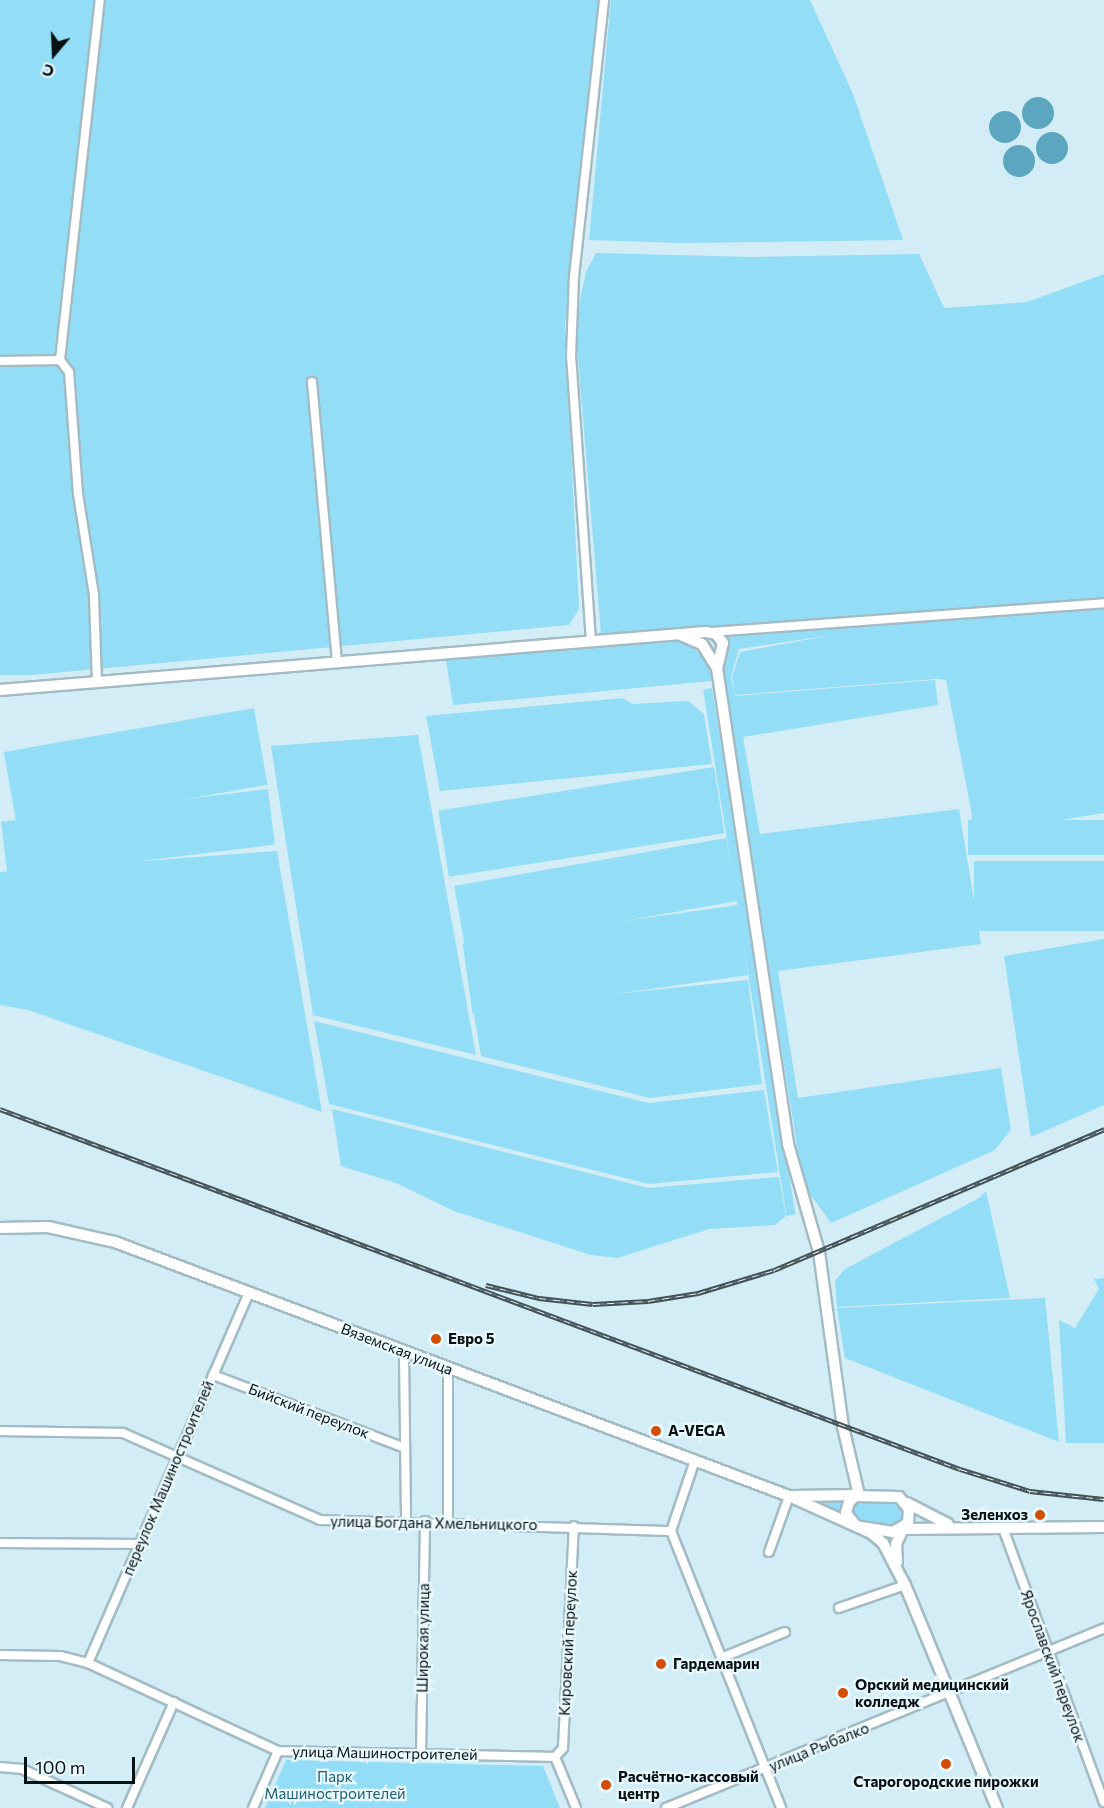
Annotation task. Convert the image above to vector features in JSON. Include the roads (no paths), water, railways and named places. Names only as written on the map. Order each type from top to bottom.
[{"type":"main road","points":[[0,690],[678,634],[706,632],[716,634],[723,643],[717,668],[788,1143],[819,1252],[843,1427],[860,1495]]},
{"type":"main road","points":[[678,634],[702,644],[717,668]]},
{"type":"main road","name":"Вяземская улица","points":[[0,1228],[48,1227],[115,1242],[789,1496],[856,1526]]},
{"type":"main road","points":[[860,1495],[851,1499],[846,1510],[856,1526],[880,1540],[905,1586],[997,1808]]},
{"type":"main road","points":[[789,1496],[893,1496],[933,1519],[966,1528]]},
{"type":"main road","points":[[904,1501],[910,1516],[903,1529],[896,1553],[905,1586]]},
{"type":"main road","points":[[856,1526],[890,1532],[903,1529],[1104,1527]]},
{"type":"street","points":[[97,683],[94,595],[78,494],[69,372],[60,360],[100,0]]},
{"type":"street","points":[[591,641],[571,357],[574,277],[604,0]]},
{"type":"street","points":[[0,361],[60,360]]},
{"type":"street","points":[[312,382],[338,663]]},
{"type":"street","points":[[706,632],[1104,603]]},
{"type":"street","name":"переулок Машиностроителей","points":[[88,1663],[249,1292]]},
{"type":"street","points":[[404,1352],[406,1521]]},
{"type":"street","points":[[448,1369],[448,1522]]},
{"type":"street","name":"Бийский переулок","points":[[213,1375],[405,1448]]},
{"type":"street","name":"улица Богдана Хмельницкого","points":[[0,1431],[123,1433],[176,1459],[320,1520],[425,1521],[671,1531]]},
{"type":"street","points":[[695,1460],[671,1531],[781,1808]]},
{"type":"street","points":[[769,1552],[789,1496]]},
{"type":"street","name":"Широкая улица","points":[[422,1754],[425,1521]]},
{"type":"street","name":"Кировский переулок","points":[[555,1757],[563,1748],[574,1526]]},
{"type":"street","name":"Ярославский переулок","points":[[1003,1528],[1104,1802]]},
{"type":"street","points":[[0,1544],[140,1544]]},
{"type":"street","points":[[839,1608],[905,1586]]},
{"type":"street","name":"улица Рыбалко","points":[[666,1808],[949,1695],[1104,1628]]},
{"type":"street","points":[[722,1658],[785,1632]]},
{"type":"street","name":"улица Машиностроителей","points":[[0,1656],[60,1656],[88,1663],[279,1751],[555,1757]]},
{"type":"street","points":[[127,1808],[174,1702]]},
{"type":"street","points":[[254,1808],[279,1751]]},
{"type":"street","points":[[555,1757],[576,1808]]},
{"type":"street","points":[[0,1767],[22,1768],[107,1808]]},
{"type":"railway","points":[[0,1109],[960,1469],[1030,1491],[1104,1499]]},
{"type":"railway","points":[[486,1285],[539,1298],[593,1304],[648,1301],[698,1293],[774,1270],[1104,1129]]},
{"type":"place","name":"Евро 5","points":[[436,1339]]},
{"type":"place","name":"A-VEGA","points":[[656,1431]]},
{"type":"place","name":"Зеленхоз","points":[[1040,1515]]},
{"type":"place","name":"Гардемарин","points":[[661,1664]]},
{"type":"place","name":"Орский медицинский колледж","points":[[843,1693]]},
{"type":"place","name":"Старогородские пирожки","points":[[946,1764]]},
{"type":"place","name":"Расчётно-кассовый центр","points":[[606,1785]]},
{"type":"park label","name":"Парк Машиностроителей","points":[[335,1784]]}]
